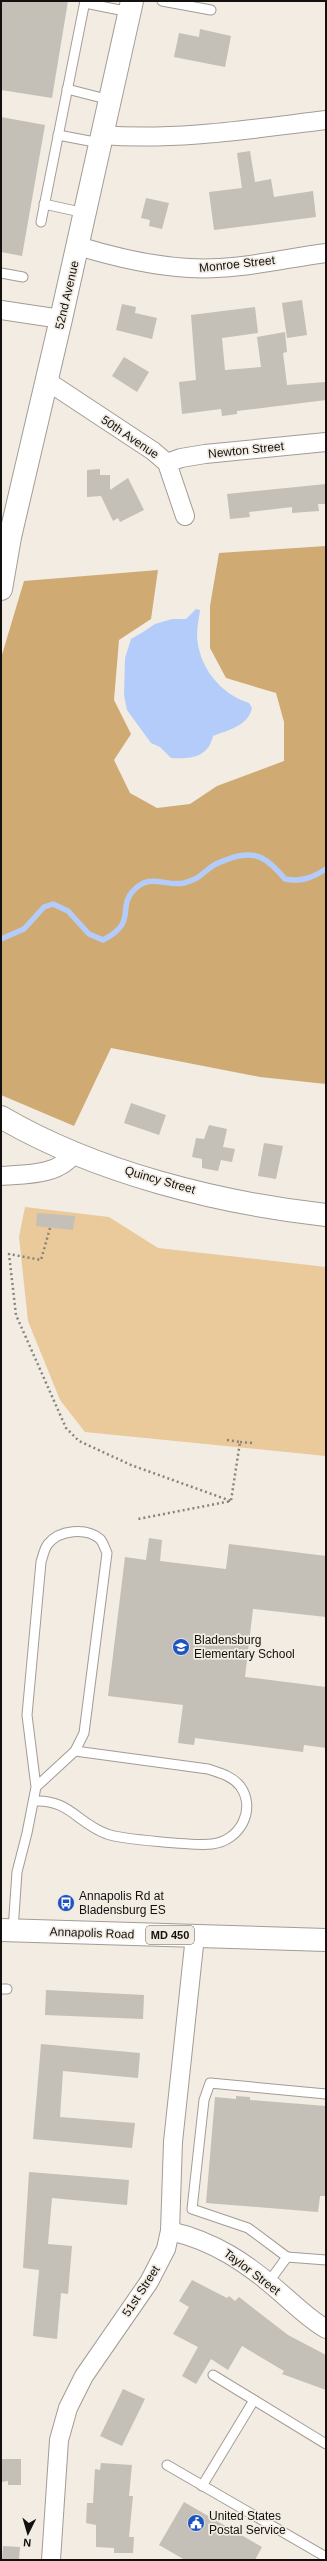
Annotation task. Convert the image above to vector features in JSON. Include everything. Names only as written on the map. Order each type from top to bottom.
[{"type":"street","name":"52nd Avenue","points":[[1,589],[10,537],[78,246],[131,6]]},
{"type":"street","points":[[101,139],[190,136],[326,120]]},
{"type":"street","name":"Monroe Street","points":[[78,246],[155,265],[190,268],[213,268],[326,253]]},
{"type":"street","points":[[1,310],[61,319]]},
{"type":"street","name":"50th Avenue","points":[[47,381],[153,451],[167,463],[185,516]]},
{"type":"street","name":"Newton Street","points":[[167,463],[205,454],[326,442]]},
{"type":"street","points":[[1,1117],[75,1152],[67,1162],[52,1170],[34,1174],[1,1176]]},
{"type":"street","name":"Quincy Street","points":[[75,1152],[132,1172],[214,1196],[273,1208],[326,1215]]},
{"type":"street","name":"Annapolis Road","points":[[7,1930],[326,1940]]},
{"type":"street","name":"51st Street","points":[[52,2560],[59,2440],[68,2408],[84,2376],[149,2282],[166,2249],[170,2231],[170,2194],[177,2095],[195,1936]]},
{"type":"street","name":"Taylor Street","points":[[170,2231],[206,2241],[225,2252],[268,2283],[308,2319],[326,2329]]},
{"type":"lane","points":[[162,1],[177,2],[211,10]]},
{"type":"lane","points":[[41,222],[85,2],[131,6]]},
{"type":"lane","points":[[67,89],[110,100]]},
{"type":"lane","points":[[58,135],[101,139]]},
{"type":"lane","points":[[44,204],[85,213]]},
{"type":"lane","points":[[1,274],[23,277]]},
{"type":"lane","points":[[7,1930],[17,1872],[36,1787],[27,1715],[42,1562],[46,1545],[56,1536],[71,1532],[89,1534],[100,1540],[107,1553],[107,1574],[84,1733],[75,1751],[36,1787]]},
{"type":"lane","points":[[34,1801],[51,1800],[107,1834],[181,1842],[212,1844],[227,1839],[241,1828],[247,1816],[247,1804],[244,1793],[239,1785],[227,1775],[208,1769],[75,1751]]},
{"type":"lane","points":[[326,2094],[210,2083],[204,2100],[192,2209],[248,2228],[287,2257],[326,2260]]},
{"type":"lane","points":[[268,2283],[287,2257]]},
{"type":"lane","points":[[213,2374],[326,2444]]},
{"type":"lane","points":[[202,2486],[254,2400]]},
{"type":"lane","points":[[167,2465],[326,2557]]},
{"type":"path","points":[[50,1228],[41,1260],[9,1254],[16,1314],[66,1428],[80,1441],[131,1465],[231,1501]]},
{"type":"path","points":[[227,1440],[252,1443]]},
{"type":"path","points":[[231,1501],[240,1442]]},
{"type":"path","points":[[138,1519],[231,1501]]},
{"type":"shaded area","points":[[326,546],[326,1084],[260,1077],[111,1048],[74,1126],[1,1095],[1,658],[24,581],[158,570],[151,619],[119,640],[114,700],[131,734],[114,760],[130,793],[157,808],[190,804],[217,786],[284,761],[284,722],[276,693],[226,678],[210,648],[210,606],[219,553]]},
{"type":"shaded area","points":[[25,1207],[109,1217],[158,1248],[326,1267],[326,1456],[85,1432],[60,1400],[28,1321],[19,1237]]},
{"type":"water","points":[[196,609],[200,610],[197,632],[198,646],[206,668],[220,686],[238,699],[249,703],[252,708],[250,714],[242,723],[213,736],[211,743],[203,753],[197,756],[185,758],[171,758],[160,747],[151,743],[127,710],[124,695],[125,658],[131,639],[155,624],[172,619],[186,619]]},
{"type":"building","points":[[1,1],[68,1],[52,98],[1,90]]},
{"type":"building","points":[[200,29],[231,36],[225,67],[174,57],[179,33],[199,37]]},
{"type":"building","points":[[1,117],[45,125],[22,256],[1,252]]},
{"type":"building","points":[[250,151],[255,182],[271,179],[274,197],[313,191],[316,217],[214,230],[209,192],[242,188],[237,153]]},
{"type":"building","points":[[146,198],[169,203],[162,229],[149,226],[150,220],[141,218]]},
{"type":"building","points":[[302,300],[307,335],[287,338],[282,303]]},
{"type":"building","points":[[122,304],[136,307],[135,313],[157,318],[152,339],[116,330]]},
{"type":"building","points":[[255,307],[258,333],[222,338],[225,370],[261,367],[257,337],[285,332],[287,352],[283,353],[287,385],[326,382],[326,400],[237,411],[237,414],[222,416],[221,409],[182,414],[179,382],[196,380],[191,315]]},
{"type":"building","points":[[124,357],[149,372],[137,392],[112,376]]},
{"type":"building","points":[[100,469],[100,475],[110,475],[110,490],[128,478],[144,510],[120,522],[118,518],[113,521],[101,496],[87,497],[87,470]]},
{"type":"building","points":[[326,484],[326,504],[318,504],[319,511],[292,513],[292,507],[249,512],[250,517],[230,519],[227,494]]},
{"type":"building","points":[[131,1103],[166,1115],[159,1135],[124,1123]]},
{"type":"building","points":[[209,1125],[227,1129],[223,1147],[235,1149],[232,1162],[221,1160],[218,1171],[202,1168],[202,1159],[192,1157],[196,1138],[204,1139]]},
{"type":"building","points":[[264,1143],[283,1146],[276,1179],[258,1176]]},
{"type":"building","points":[[37,1213],[75,1216],[73,1230],[36,1226]]},
{"type":"building","name":"Bladensburg Elementary School","points":[[149,1538],[162,1540],[160,1561],[226,1569],[229,1544],[326,1556],[326,1617],[253,1609],[245,1677],[326,1687],[326,1748],[304,1745],[303,1752],[195,1738],[194,1745],[178,1743],[183,1705],[108,1696],[125,1557],[146,1560]]},
{"type":"building","points":[[46,1990],[144,1995],[143,2019],[45,2015]]},
{"type":"building","points":[[41,2044],[140,2053],[138,2078],[63,2071],[60,2117],[135,2123],[132,2148],[33,2139]]},
{"type":"building","points":[[236,2096],[250,2097],[250,2100],[326,2106],[326,2196],[320,2196],[318,2212],[206,2203],[215,2097],[236,2099]]},
{"type":"building","points":[[29,2172],[129,2180],[127,2205],[52,2198],[48,2244],[72,2246],[68,2294],[61,2293],[57,2339],[33,2336],[39,2270],[23,2268]]},
{"type":"building","points":[[192,2280],[227,2298],[229,2296],[235,2301],[239,2297],[288,2335],[326,2355],[326,2390],[282,2374],[284,2371],[242,2346],[228,2370],[211,2359],[196,2384],[182,2376],[198,2347],[173,2334],[189,2307],[179,2301]]},
{"type":"building","points":[[123,2389],[145,2399],[122,2446],[100,2436]]},
{"type":"building","points":[[1,2459],[21,2459],[21,2485],[8,2485],[8,2481],[1,2482]]},
{"type":"building","points":[[101,2463],[132,2465],[129,2496],[133,2496],[129,2537],[134,2537],[133,2553],[114,2553],[114,2548],[96,2547],[96,2525],[86,2523],[87,2503],[93,2503],[95,2469],[100,2470]]},
{"type":"building","name":"United States Postal Service","points":[[184,2502],[262,2547],[255,2560],[185,2560],[159,2545]]},
{"type":"building","points":[[3,2546],[20,2547],[19,2560],[2,2560]]},
{"type":"waterway","points":[[1,939],[24,929],[44,907],[53,904],[68,911],[89,934],[103,940],[114,933],[124,921],[126,903],[133,891],[139,885],[152,881],[177,884],[184,883],[197,878],[216,864],[240,856],[248,855],[262,858],[273,866],[285,879],[301,880],[316,875],[326,869]]},
{"type":"place","name":"Bladensburg Elementary School","points":[[181,1647]]},
{"type":"place","name":"Annapolis Rd at Bladensburg ES","points":[[66,1903]]},
{"type":"place","name":"United States Postal Service","points":[[196,2523]]}]
